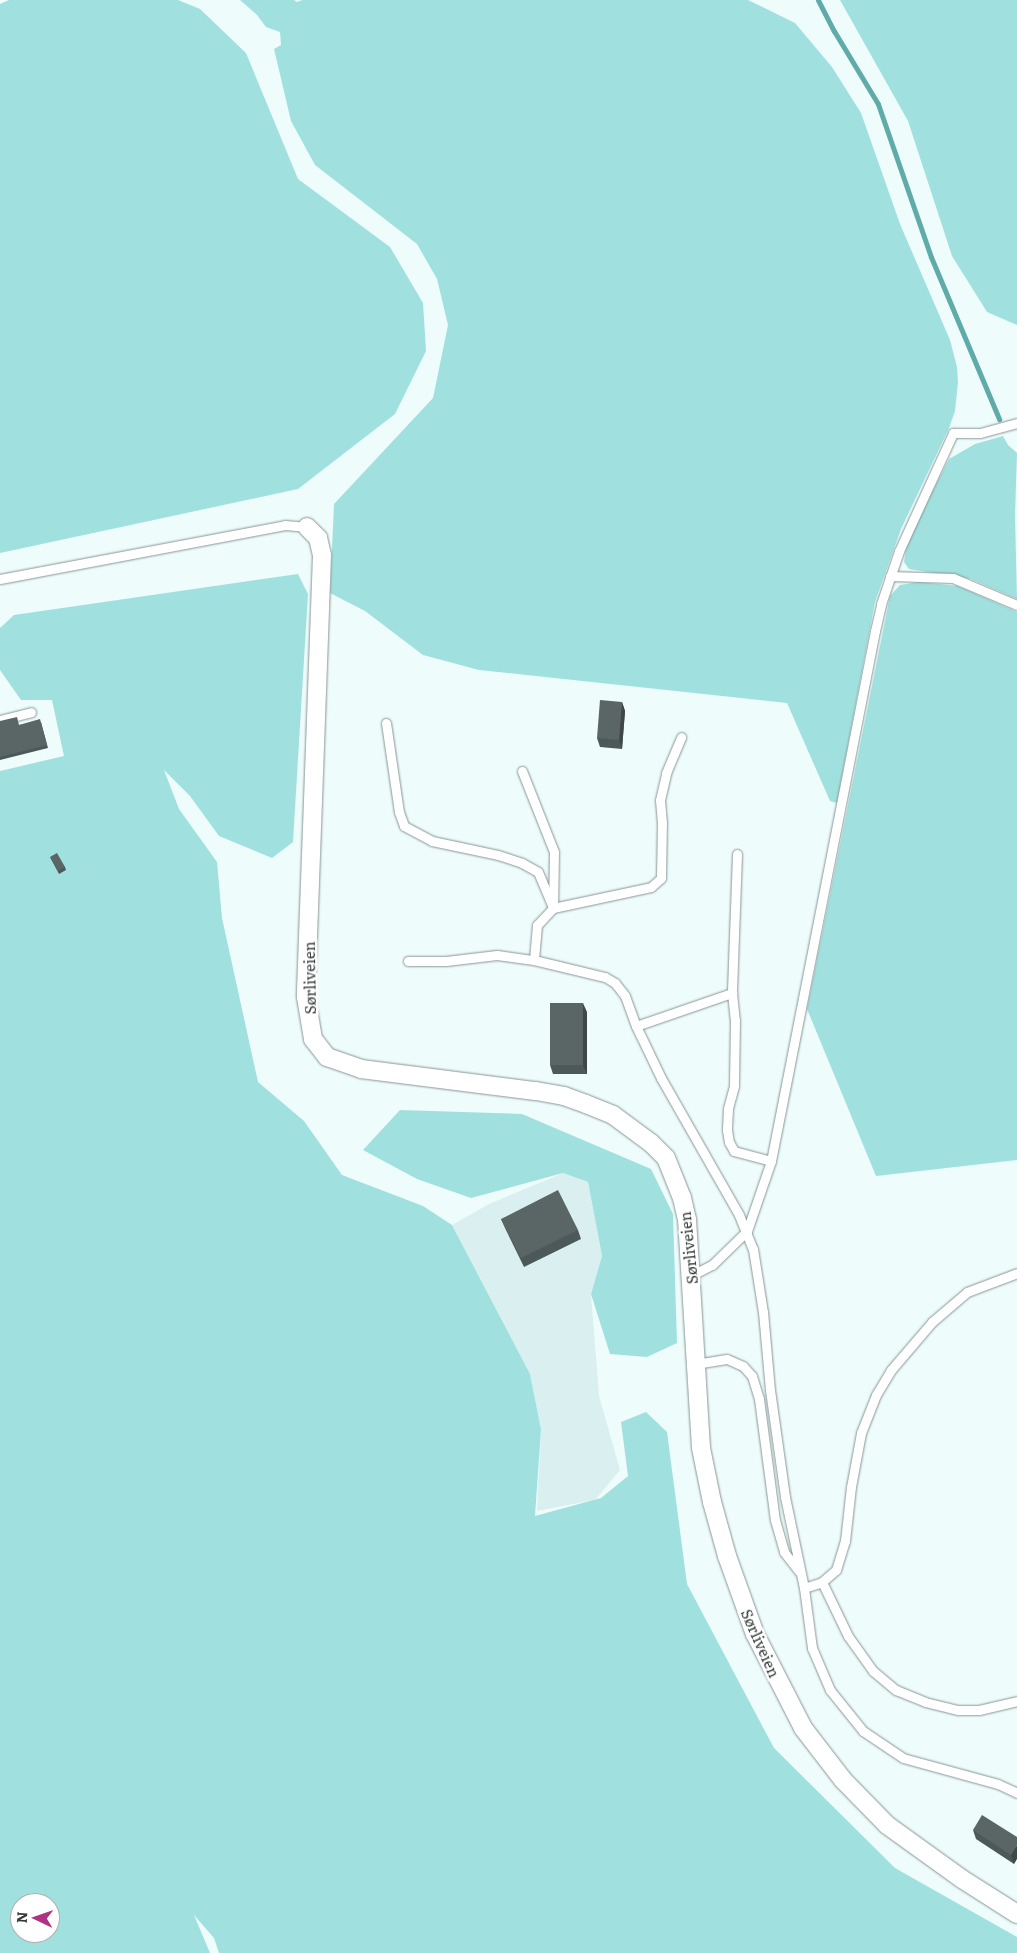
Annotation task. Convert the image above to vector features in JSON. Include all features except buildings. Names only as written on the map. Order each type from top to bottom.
[{"type":"street","name":"Sørliveien","points":[[307,527],[318,538],[322,555],[306,997],[307,1015],[313,1039],[327,1057],[361,1069],[564,1096],[612,1115],[651,1143],[666,1158],[682,1198],[687,1219],[692,1275],[695,1364],[701,1448],[712,1502],[727,1556],[755,1634],[803,1728],[843,1780],[887,1824],[962,1880],[1017,1914]]},
{"type":"lane","points":[[692,1275],[712,1265],[747,1231],[771,1160],[875,631],[890,576],[917,509],[953,433],[980,433],[1017,423]]},
{"type":"lane","points":[[0,579],[284,525],[307,527]]},
{"type":"lane","points":[[890,576],[953,578],[1017,605]]},
{"type":"lane","points":[[0,720],[31,712]]},
{"type":"lane","points":[[386,724],[399,812],[404,826],[415,834],[438,843],[498,856],[530,867],[538,872],[553,908]]},
{"type":"lane","points":[[534,960],[537,925],[553,908],[651,887],[661,878],[662,823],[660,800],[666,773],[681,737]]},
{"type":"lane","points":[[522,771],[554,852],[553,908]]},
{"type":"lane","points":[[737,854],[732,993],[735,1020],[734,1086],[728,1109],[727,1130],[729,1142],[734,1151],[771,1160]]},
{"type":"lane","points":[[408,961],[446,961],[497,955],[534,960],[605,977],[615,983],[625,996],[636,1026],[661,1078],[747,1231],[753,1249],[763,1312],[770,1390],[785,1497],[804,1588],[812,1648],[830,1690],[863,1730],[903,1758],[998,1784],[1017,1793]]},
{"type":"lane","points":[[636,1026],[732,993]]},
{"type":"lane","points":[[804,1588],[822,1582],[836,1570],[842,1553],[854,1466],[861,1433],[876,1395],[891,1370],[932,1322],[967,1292],[1017,1273]]},
{"type":"lane","points":[[695,1364],[727,1359],[743,1366],[752,1376],[759,1399],[775,1520],[784,1552],[801,1574]]},
{"type":"lane","points":[[822,1582],[848,1636],[873,1671],[896,1690],[925,1702],[958,1710],[979,1710],[1017,1701]]},
{"type":"shaded area","points":[[9,0],[178,0],[200,9],[246,53],[298,179],[390,247],[423,303],[426,351],[395,414],[298,489],[0,553],[0,4]]},
{"type":"shaded area","points":[[240,0],[294,0],[297,2],[302,0],[748,0],[795,23],[832,67],[861,113],[900,224],[950,340],[957,367],[958,382],[955,411],[949,428],[901,529],[875,602],[837,803],[830,801],[787,703],[479,670],[423,655],[365,611],[330,593],[334,504],[433,398],[448,325],[437,279],[417,244],[315,165],[291,121],[274,49],[281,45],[280,32],[266,27],[257,15]]},
{"type":"shaded area","points":[[840,0],[1017,0],[1017,325],[987,312],[952,256],[908,121]]},
{"type":"shaded area","points":[[1003,436],[1008,445],[1017,453],[1015,516],[1017,599],[971,579],[909,569],[904,562],[906,548],[918,519],[949,459],[975,444]]},
{"type":"shaded area","points":[[298,574],[308,594],[293,842],[272,858],[219,836],[190,796],[164,770],[179,809],[217,862],[222,918],[258,1082],[304,1121],[342,1175],[423,1206],[452,1225],[530,1374],[541,1429],[535,1516],[601,1498],[628,1476],[621,1422],[646,1412],[667,1432],[687,1584],[774,1748],[895,1868],[1017,1937],[1017,1953],[219,1953],[214,1938],[194,1915],[210,1953],[0,1953],[0,771],[64,756],[52,700],[21,700],[0,670],[0,628],[14,615]]},
{"type":"shaded area","points":[[919,582],[958,586],[1017,612],[1017,1160],[876,1176],[807,1009],[890,596],[900,585]]},
{"type":"shaded area","points":[[400,1110],[522,1114],[651,1169],[673,1214],[677,1343],[647,1357],[610,1354],[591,1294],[602,1256],[588,1182],[563,1173],[471,1198],[417,1179],[363,1150]]},
{"type":"shaded area","points":[[563,1173],[588,1182],[602,1256],[591,1294],[599,1396],[620,1470],[595,1500],[537,1511],[541,1429],[530,1374],[452,1225],[489,1204]]},
{"type":"waterway","points":[[818,0],[834,31],[878,104],[931,257],[999,419]]}]
